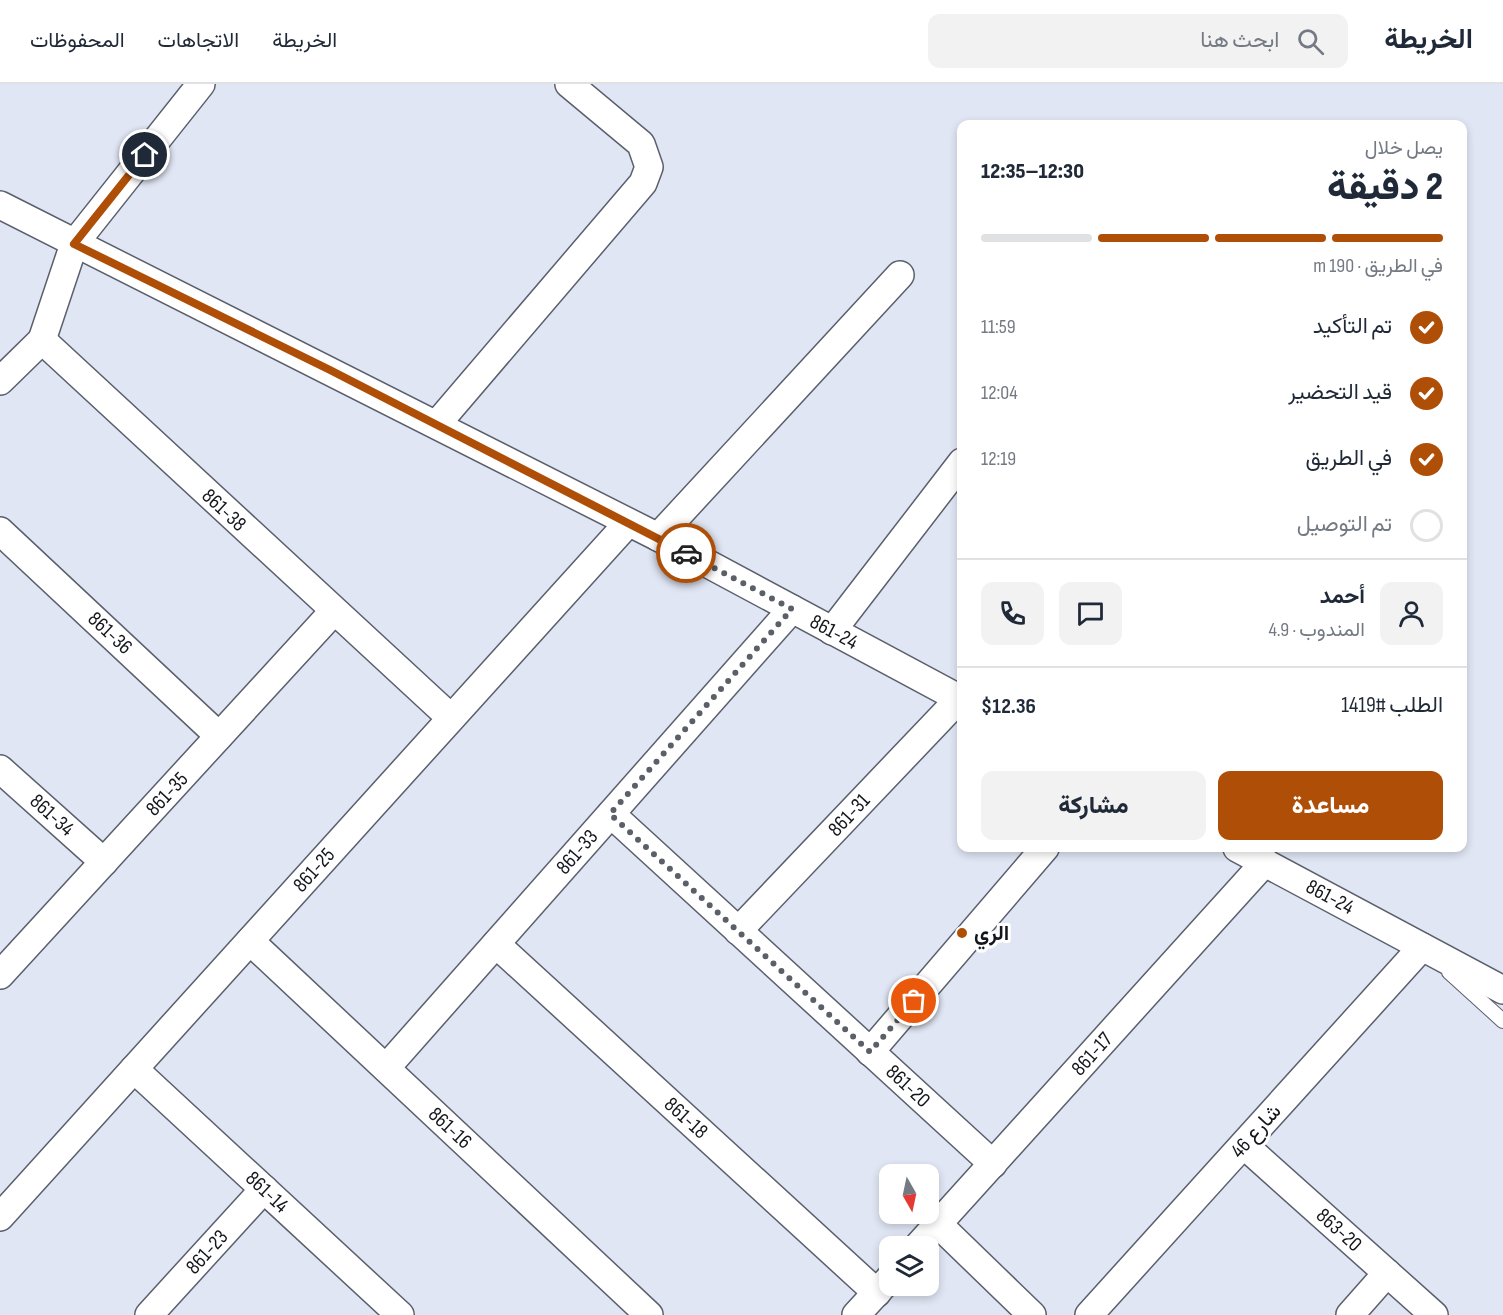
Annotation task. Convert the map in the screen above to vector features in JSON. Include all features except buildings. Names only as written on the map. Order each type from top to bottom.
[{"type":"street","points":[[0,381],[42,340],[74,244],[201,84]]},
{"type":"street","points":[[437,424],[643,183],[649,167],[641,144],[569,84]]},
{"type":"street","name":"861-24","points":[[0,205],[658,537],[957,697]]},
{"type":"street","points":[[658,537],[900,275]]},
{"type":"street","name":"861-38","points":[[42,340],[333,612],[451,718]]},
{"type":"street","points":[[832,631],[957,468]]},
{"type":"street","name":"861-25","points":[[0,1217],[628,523]]},
{"type":"street","name":"861-36","points":[[0,531],[219,736]]},
{"type":"street","name":"861-33","points":[[386,1068],[792,609]]},
{"type":"street","name":"861-35","points":[[0,975],[333,612]]},
{"type":"street","name":"861-31","points":[[738,931],[957,702]]},
{"type":"street","name":"861-34","points":[[0,769],[104,862]]},
{"type":"street","name":"861-20","points":[[610,814],[993,1164]]},
{"type":"street","points":[[870,1052],[1043,852]]},
{"type":"street","name":"861-24","points":[[1245,852],[1503,990]]},
{"type":"street","name":"861-17","points":[[939,1223],[1265,862]]},
{"type":"street","name":"861-16","points":[[250,941],[649,1315]]},
{"type":"street","name":"861-18","points":[[496,944],[879,1281]]},
{"type":"street","name":"شارع 46","points":[[1089,1315],[1422,946]]},
{"type":"street","name":"861-14","points":[[134,1069],[400,1315]]},
{"type":"street","name":"863-20","points":[[1244,1145],[1434,1315]]},
{"type":"street","name":"861-23","points":[[149,1315],[264,1189]]},
{"type":"street","points":[[938,1224],[1032,1315]]},
{"type":"street","name":"861-17","points":[[927,1236],[938,1224]]},
{"type":"street","points":[[1350,1315],[1387,1273]]},
{"type":"street","points":[[856,1315],[879,1289]]},
{"type":"lane","points":[[1422,946],[1503,1021]]},
{"type":"way so far","points":[[686,553],[792,609],[610,814],[870,1052],[914,1001]]},
{"type":"place","name":"الري","points":[[962,933]]},
{"type":"route","points":[[145,155],[74,244],[330,370],[686,553]]}]
